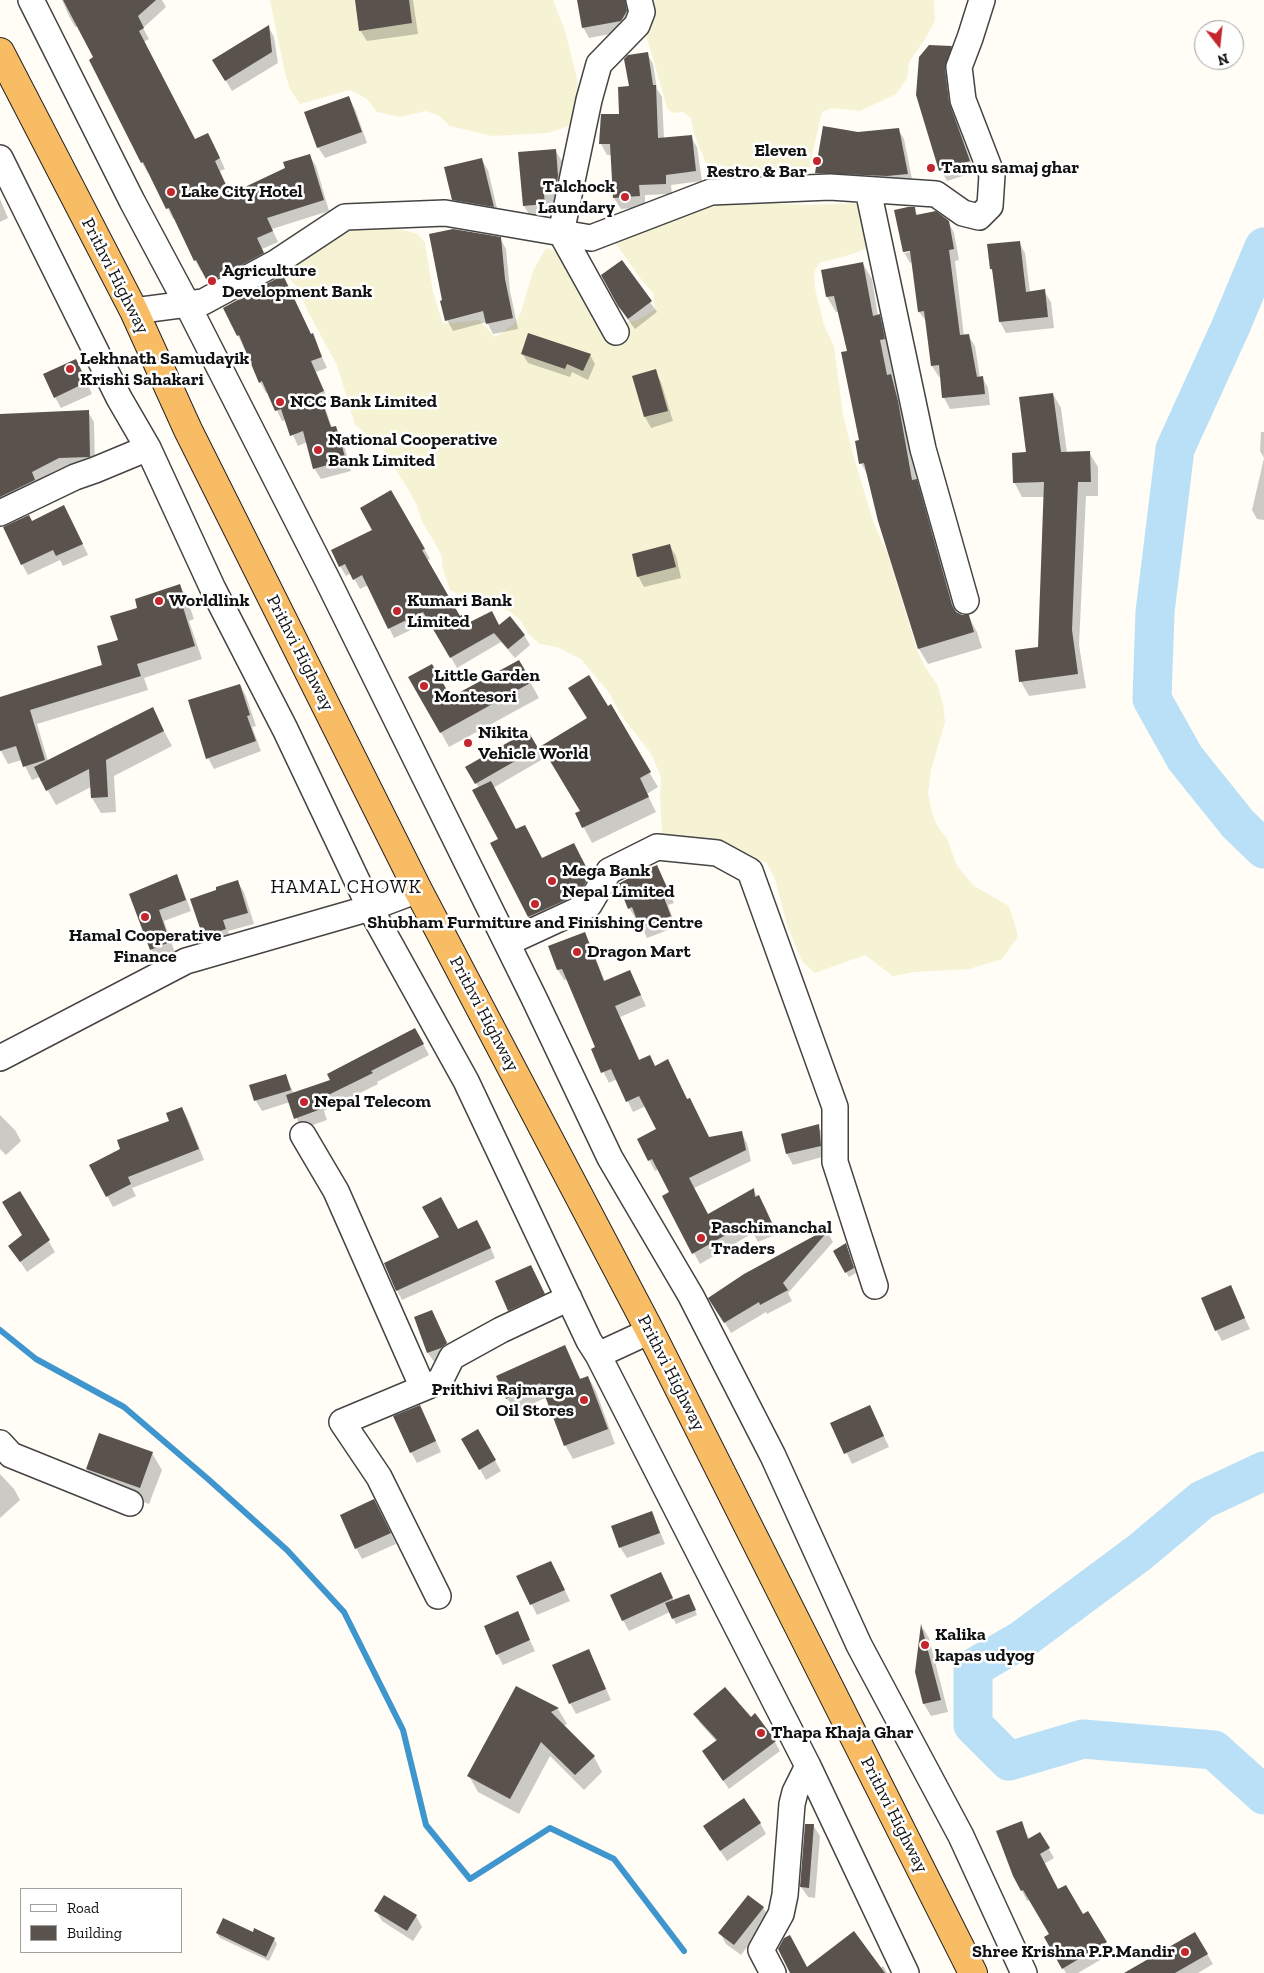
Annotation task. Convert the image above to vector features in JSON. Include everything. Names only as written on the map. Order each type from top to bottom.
[{"type":"highway","name":"Prithvi Highway","points":[[0,52],[134,311],[188,430],[418,890],[650,1331],[973,1973]]},
{"type":"street","points":[[31,0],[132,201],[187,304],[327,579],[507,943],[610,1158],[691,1296],[773,1456],[859,1645],[961,1836],[1024,1973]]},
{"type":"street","points":[[616,332],[561,233],[589,100],[600,64],[637,25],[642,12],[639,0]]},
{"type":"street","points":[[134,311],[204,302],[277,262],[345,216],[445,213],[591,238],[711,192],[830,187],[936,194],[963,213],[978,217],[990,206],[992,175],[963,100],[959,67],[982,0]]},
{"type":"street","points":[[0,158],[119,398],[148,448],[213,589],[285,729],[370,908],[466,1081],[589,1341],[808,1766],[906,1973]]},
{"type":"street","points":[[868,190],[924,449],[966,601]]},
{"type":"street","points":[[0,513],[76,477],[148,448]]},
{"type":"street","points":[[507,943],[589,905],[609,871],[657,846],[717,853],[750,871],[835,1107],[835,1162],[875,1286]]},
{"type":"street","points":[[0,1058],[186,961],[370,908],[418,890]]},
{"type":"street","points":[[303,1135],[336,1191],[423,1388]]},
{"type":"street","points":[[438,1596],[379,1477],[342,1422],[440,1381],[452,1357],[501,1330],[569,1298]]},
{"type":"street","points":[[598,1356],[650,1331]]},
{"type":"street","points":[[0,1443],[11,1455],[130,1503]]},
{"type":"street","points":[[773,1973],[761,1950],[781,1914],[786,1895],[792,1804],[795,1792],[808,1766]]},
{"type":"shaded area","points":[[270,0],[553,0],[565,31],[577,78],[578,92],[575,121],[567,127],[547,133],[492,136],[450,126],[438,115],[425,111],[400,117],[377,112],[367,99],[350,90],[300,104],[290,89],[285,73]]},
{"type":"shaded area","points":[[647,0],[934,0],[935,21],[909,62],[907,78],[896,94],[860,111],[832,108],[822,112],[809,169],[796,175],[739,169],[706,163],[694,134],[691,118],[683,112],[672,113],[667,108],[644,27]]},
{"type":"shaded area","points":[[706,200],[805,205],[861,203],[870,247],[856,253],[819,263],[814,273],[815,288],[824,325],[834,346],[843,415],[873,521],[888,555],[917,650],[925,667],[937,684],[943,704],[945,722],[931,770],[928,793],[932,813],[938,827],[947,839],[957,866],[974,886],[1009,906],[1017,938],[1002,959],[969,969],[914,972],[893,976],[865,955],[815,973],[802,961],[788,928],[775,879],[767,863],[750,857],[667,841],[662,832],[661,778],[652,755],[619,712],[610,694],[581,659],[557,647],[540,644],[529,635],[521,621],[501,607],[476,603],[450,590],[443,569],[441,554],[422,521],[411,494],[381,446],[355,425],[337,365],[307,310],[299,289],[289,278],[284,268],[345,227],[399,229],[418,234],[425,243],[433,292],[443,324],[479,320],[495,337],[514,324],[521,312],[533,271],[546,248],[561,253],[622,323],[638,320],[655,309],[653,293],[614,241]]},
{"type":"building","points":[[63,0],[156,0],[138,16],[144,28],[139,31],[195,139],[208,133],[220,158],[215,161],[230,194],[285,168],[283,162],[310,154],[324,200],[267,218],[273,231],[257,238],[264,253],[208,283],[196,260],[194,261],[169,208],[166,209],[143,162],[141,163],[89,60],[93,57]]},
{"type":"building","points":[[355,0],[409,0],[412,23],[359,31]]},
{"type":"building","points":[[577,0],[625,0],[627,11],[621,21],[582,28]]},
{"type":"building","points":[[269,25],[272,52],[225,81],[212,60]]},
{"type":"building","points":[[929,45],[952,46],[945,68],[949,102],[970,161],[939,171],[916,95],[919,57]]},
{"type":"building","points":[[648,52],[653,85],[656,85],[658,138],[692,135],[696,171],[666,175],[666,184],[639,185],[640,196],[613,198],[610,144],[599,144],[601,114],[619,114],[618,87],[629,86],[624,59],[628,55]]},
{"type":"building","points":[[349,96],[362,132],[317,148],[304,112]]},
{"type":"building","points":[[823,126],[858,132],[899,128],[908,174],[887,176],[815,173]]},
{"type":"building","points":[[556,149],[558,176],[555,193],[544,194],[545,204],[523,206],[518,152]]},
{"type":"building","points":[[482,158],[494,207],[452,200],[444,167]]},
{"type":"building","points":[[915,207],[916,215],[936,211],[949,221],[954,249],[949,250],[960,335],[969,334],[977,377],[983,376],[985,394],[942,398],[939,365],[931,366],[924,311],[918,312],[910,251],[903,252],[894,210]]},
{"type":"building","points":[[453,229],[501,237],[505,279],[513,318],[486,324],[483,311],[445,321],[429,234]]},
{"type":"building","points":[[1020,241],[1026,292],[1045,289],[1048,317],[999,322],[987,244]]},
{"type":"building","points":[[622,260],[652,301],[628,319],[618,306],[601,275]]},
{"type":"building","points":[[863,262],[873,316],[880,314],[885,339],[880,340],[887,375],[891,374],[898,401],[912,480],[917,479],[952,605],[956,612],[962,615],[969,615],[974,632],[918,649],[878,521],[864,463],[859,464],[855,441],[859,440],[841,352],[847,351],[834,296],[826,297],[821,270]]},
{"type":"building","points":[[283,275],[311,334],[313,333],[322,357],[311,361],[324,391],[319,393],[331,427],[336,426],[346,460],[313,469],[303,431],[290,436],[281,409],[275,411],[262,381],[259,383],[239,335],[237,336],[223,308]]},
{"type":"building","points":[[528,333],[591,354],[583,371],[567,364],[565,369],[521,354]]},
{"type":"building","points":[[76,359],[87,382],[54,398],[43,374]]},
{"type":"building","points":[[656,369],[668,411],[644,417],[632,376]]},
{"type":"building","points":[[1053,393],[1061,452],[1090,451],[1091,482],[1078,482],[1072,630],[1078,674],[1019,682],[1015,650],[1038,647],[1044,482],[1013,483],[1012,453],[1026,452],[1019,397]]},
{"type":"building","points":[[89,410],[90,457],[59,458],[32,472],[35,480],[0,497],[0,414]]},
{"type":"building","points":[[391,490],[425,549],[422,550],[460,616],[465,613],[470,622],[492,611],[499,625],[510,616],[525,635],[508,649],[494,633],[450,658],[423,612],[388,629],[362,575],[353,580],[345,564],[339,567],[331,550],[372,530],[360,508]]},
{"type":"building","points":[[64,505],[83,544],[56,556],[53,550],[21,565],[3,527],[29,515],[32,521]]},
{"type":"building","points":[[670,544],[676,567],[637,577],[632,554]]},
{"type":"building","points":[[180,584],[187,606],[183,607],[195,646],[137,664],[141,676],[30,710],[45,760],[23,767],[16,746],[0,751],[0,697],[102,665],[97,646],[118,640],[110,616],[137,608],[135,599]]},
{"type":"building","points":[[519,660],[532,682],[440,733],[408,677],[432,664],[451,697]]},
{"type":"building","points":[[589,675],[608,706],[611,704],[651,772],[640,778],[649,797],[582,828],[575,813],[580,811],[541,746],[587,718],[568,688]]},
{"type":"building","points":[[240,684],[250,715],[247,716],[256,741],[206,759],[188,700]]},
{"type":"building","points":[[153,707],[164,731],[106,760],[108,797],[91,798],[89,769],[46,791],[34,767]]},
{"type":"building","points":[[528,731],[538,748],[475,784],[465,767]]},
{"type":"building","points":[[491,781],[516,829],[525,825],[542,858],[574,843],[590,875],[579,894],[528,917],[490,843],[498,839],[472,790]]},
{"type":"building","points":[[657,865],[669,892],[663,895],[671,916],[640,928],[632,907],[628,909],[618,884]]},
{"type":"building","points":[[177,874],[186,900],[159,910],[170,942],[150,950],[129,894]]},
{"type":"building","points":[[238,880],[248,913],[223,920],[226,929],[203,937],[190,899],[216,890],[216,887]]},
{"type":"building","points":[[585,932],[604,981],[630,970],[641,995],[615,1006],[639,1060],[650,1055],[655,1066],[668,1059],[687,1099],[690,1098],[709,1137],[742,1131],[746,1150],[689,1178],[708,1214],[754,1188],[755,1197],[759,1195],[772,1223],[751,1232],[747,1223],[692,1254],[662,1196],[669,1192],[652,1159],[648,1161],[637,1139],[656,1129],[639,1096],[626,1102],[611,1069],[601,1073],[591,1049],[595,1047],[562,969],[557,970],[548,946]]},
{"type":"building","points":[[415,1028],[424,1044],[371,1071],[373,1073],[318,1100],[321,1109],[294,1119],[286,1095],[330,1080],[327,1074]]},
{"type":"building","points":[[286,1074],[291,1090],[254,1101],[249,1085]]},
{"type":"building","points":[[182,1107],[199,1149],[128,1177],[131,1184],[106,1197],[89,1165],[120,1149],[117,1140],[169,1121],[166,1113]]},
{"type":"building","points":[[819,1124],[821,1146],[786,1154],[781,1134]]},
{"type":"building","points":[[20,1191],[50,1240],[20,1262],[8,1246],[22,1235],[2,1202]]},
{"type":"building","points":[[441,1197],[458,1229],[477,1220],[491,1248],[396,1291],[384,1263],[439,1237],[422,1207]]},
{"type":"building","points":[[827,1229],[828,1231],[783,1283],[788,1290],[760,1305],[759,1302],[724,1323],[708,1298],[744,1274]]},
{"type":"building","points":[[846,1243],[854,1268],[845,1273],[833,1251]]},
{"type":"building","points":[[531,1265],[545,1294],[508,1311],[495,1281]]},
{"type":"building","points":[[1231,1285],[1245,1318],[1215,1331],[1201,1298]]},
{"type":"building","points":[[432,1310],[447,1343],[441,1348],[427,1353],[414,1317]]},
{"type":"building","points":[[565,1345],[580,1379],[588,1376],[608,1429],[564,1446],[540,1383],[506,1399],[496,1376]]},
{"type":"building","points":[[420,1405],[436,1441],[410,1453],[393,1416]]},
{"type":"building","points":[[870,1405],[884,1436],[844,1454],[830,1423]]},
{"type":"building","points":[[478,1429],[496,1460],[479,1470],[461,1439]]},
{"type":"building","points":[[99,1433],[153,1452],[140,1488],[86,1469]]},
{"type":"building","points":[[374,1499],[391,1533],[355,1549],[340,1515]]},
{"type":"building","points":[[652,1511],[660,1533],[619,1548],[611,1526]]},
{"type":"building","points":[[551,1561],[565,1590],[530,1605],[516,1576]]},
{"type":"building","points":[[661,1572],[673,1598],[622,1621],[610,1595]]},
{"type":"building","points":[[689,1594],[696,1610],[672,1619],[665,1603]]},
{"type":"building","points":[[518,1611],[530,1640],[496,1655],[484,1626]]},
{"type":"building","points":[[921,1624],[941,1700],[923,1704],[915,1672]]},
{"type":"building","points":[[589,1649],[606,1689],[569,1704],[552,1665]]},
{"type":"building","points":[[516,1686],[559,1708],[551,1712],[595,1756],[575,1775],[541,1742],[510,1799],[467,1776]]},
{"type":"building","points":[[725,1687],[751,1717],[755,1713],[776,1741],[723,1781],[702,1751],[717,1740],[693,1714]]},
{"type":"building","points":[[744,1798],[761,1823],[720,1851],[703,1826]]},
{"type":"building","points":[[1022,1821],[1028,1839],[1040,1832],[1050,1848],[1040,1854],[1058,1889],[1066,1885],[1083,1914],[1088,1911],[1107,1942],[1062,1969],[1044,1937],[1049,1934],[1013,1876],[996,1831]]},
{"type":"building","points":[[805,1824],[814,1824],[809,1888],[800,1887]]},
{"type":"building","points":[[384,1895],[417,1915],[407,1931],[374,1911]]},
{"type":"building","points":[[748,1895],[764,1907],[734,1945],[718,1933]]},
{"type":"building","points":[[223,1918],[253,1932],[254,1928],[275,1938],[266,1957],[216,1933]]},
{"type":"building","points":[[854,1931],[885,1973],[790,1973],[778,1949],[784,1938],[790,1935],[807,1967]]},
{"type":"building","name":"Shree Krishna P.P.Mandir","points":[[1195,1932],[1208,1954],[1175,1973],[1124,1973]]},
{"type":"waterway","points":[[1264,247],[1231,326],[1175,449],[1155,612],[1152,699],[1185,758],[1238,824],[1264,849]]},
{"type":"waterway","points":[[0,1330],[36,1359],[124,1407],[287,1550],[344,1612],[403,1730],[426,1825],[470,1879],[550,1828],[614,1859],[684,1951]]},
{"type":"waterway","points":[[1264,1471],[1202,1500],[1140,1552],[1023,1639],[973,1668],[973,1725],[1009,1761],[1083,1739],[1214,1750],[1264,1795]]},
{"type":"place","name":"Eleven Restro & Bar","points":[[817,161]]},
{"type":"place","name":"Tamu samaj ghar","points":[[931,168]]},
{"type":"place","name":"Lake City Hotel","points":[[171,192]]},
{"type":"place","name":"Talchock Laundary","points":[[625,197]]},
{"type":"place","name":"Agriculture Development Bank","points":[[212,281]]},
{"type":"place","name":"Lekhnath Samudayik Krishi Sahakari","points":[[70,369]]},
{"type":"place","name":"NCC Bank Limited","points":[[280,402]]},
{"type":"place","name":"National Cooperative Bank Limited","points":[[318,450]]},
{"type":"place","name":"Worldlink","points":[[159,601]]},
{"type":"place","name":"Kumari Bank Limited","points":[[397,611]]},
{"type":"place","name":"Little Garden Montesori","points":[[424,686]]},
{"type":"place","name":"Nikita Vehicle World","points":[[468,743]]},
{"type":"place","name":"Mega Bank Nepal Limited","points":[[552,881]]},
{"type":"place","name":"Shubham Furmiture and Finishing Centre","points":[[535,904]]},
{"type":"place","name":"Hamal Cooperative Finance","points":[[145,917]]},
{"type":"place","name":"Dragon Mart","points":[[577,952]]},
{"type":"place","name":"Nepal Telecom","points":[[304,1102]]},
{"type":"place","name":"Paschimanchal Traders","points":[[701,1238]]},
{"type":"place","name":"Prithivi Rajmarga Oil Stores","points":[[584,1400]]},
{"type":"place","name":"Kalika kapas udyog","points":[[925,1645]]},
{"type":"place","name":"Thapa Khaja Ghar","points":[[761,1733]]},
{"type":"place","name":"Shree Krishna P.P.Mandir","points":[[1185,1952]]},
{"type":"district","name":"HAMAL CHOWK","points":[[346,888]]}]
